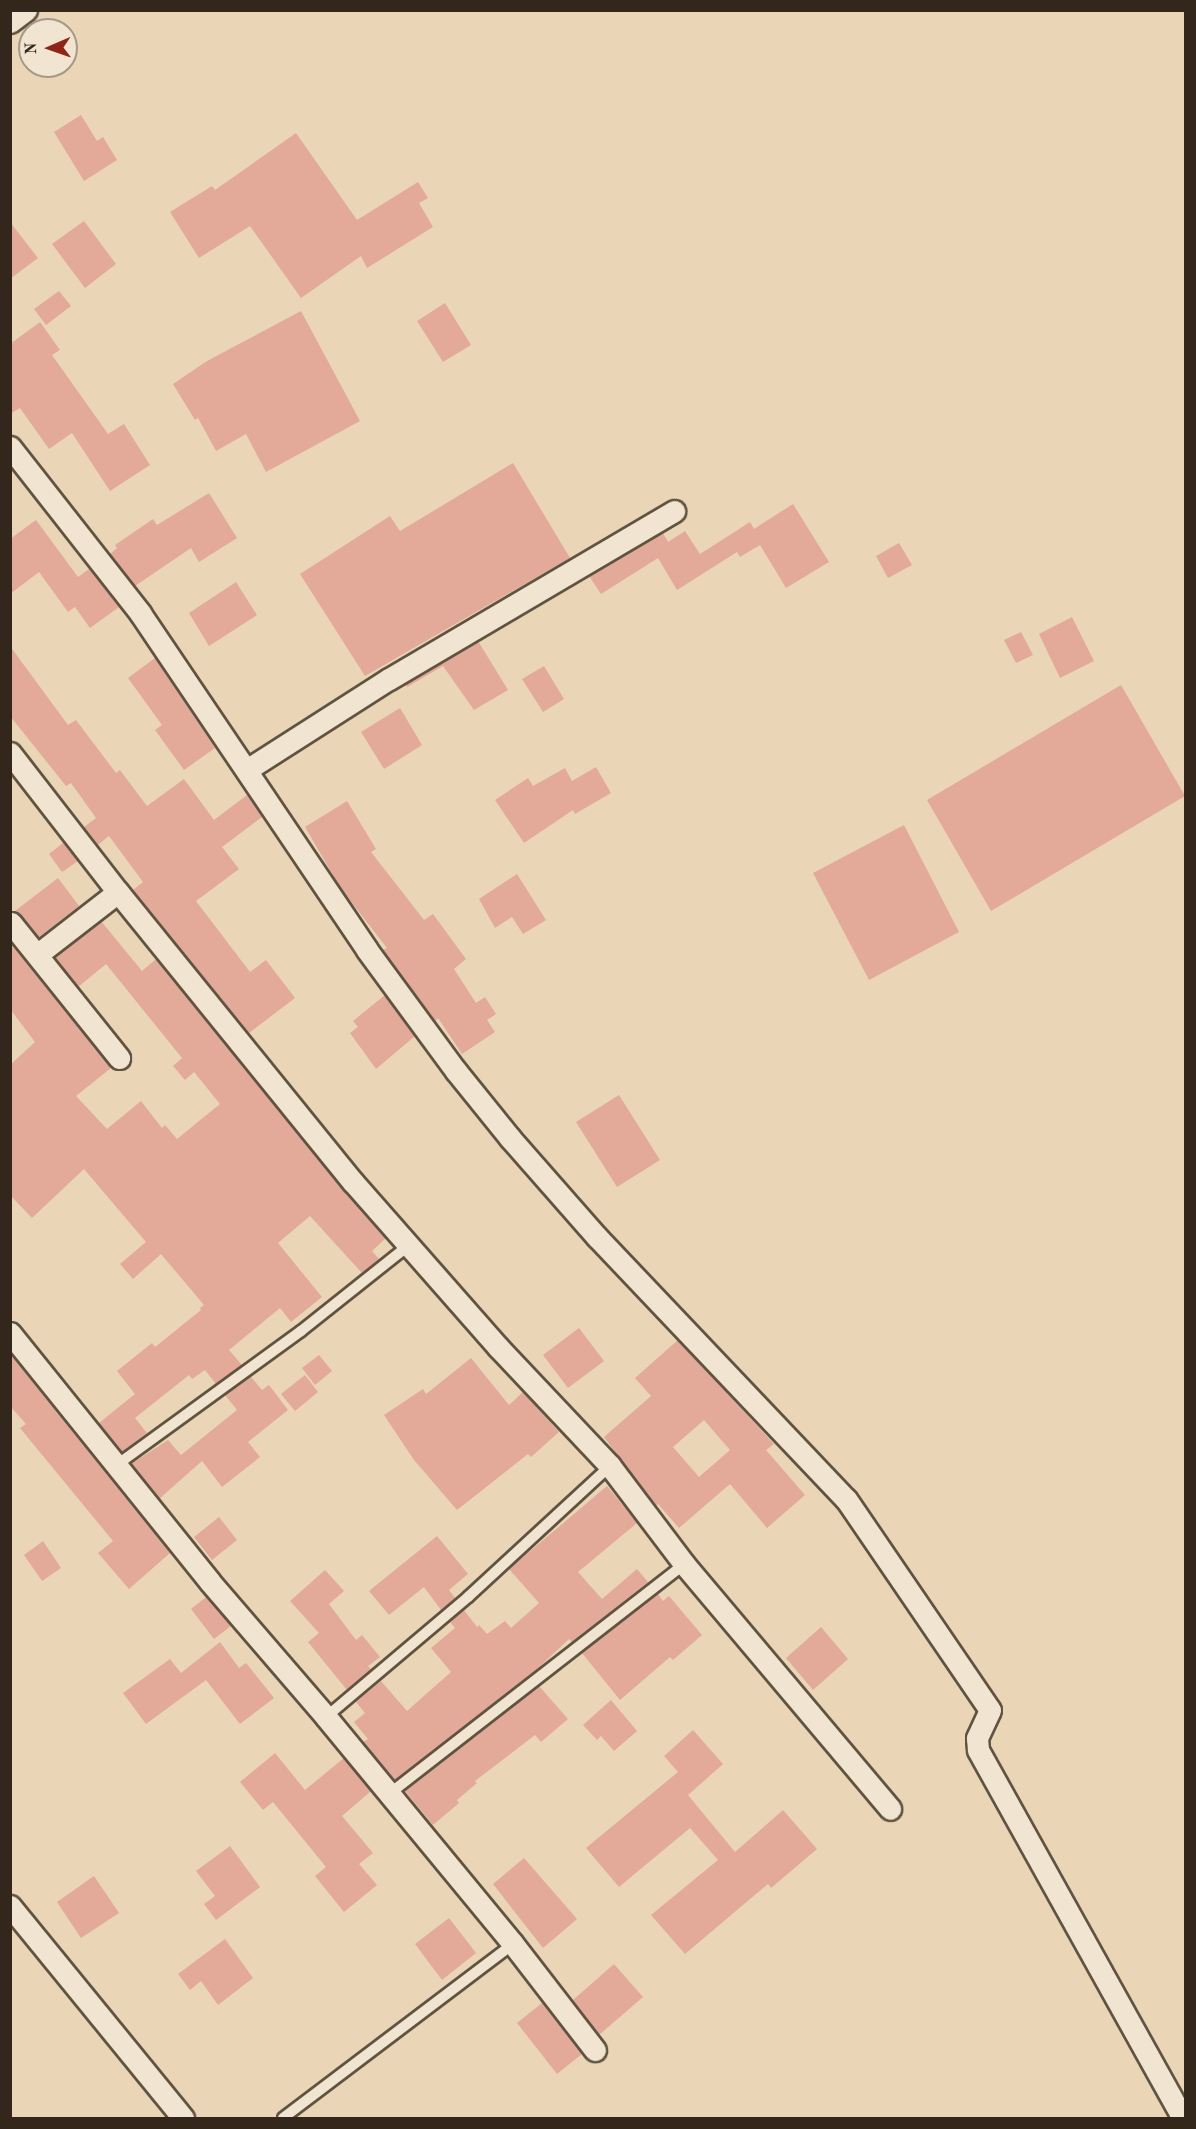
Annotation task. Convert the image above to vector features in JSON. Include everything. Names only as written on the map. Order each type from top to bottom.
[{"type":"street","points":[[10,22],[26,10]]},
{"type":"street","points":[[10,447],[140,613],[248,769],[367,950],[456,1071],[510,1138],[637,1280],[846,1499],[990,1710],[977,1738],[978,1750],[1183,2118]]},
{"type":"street","points":[[248,769],[388,680],[674,511]]},
{"type":"street","points":[[10,753],[118,892],[339,1164],[498,1347],[610,1466],[684,1564],[890,1809]]},
{"type":"street","points":[[38,954],[118,892]]},
{"type":"street","points":[[11,923],[119,1058]]},
{"type":"street","points":[[10,1333],[65,1404],[118,1464],[210,1582],[326,1717],[513,1944],[595,2050]]},
{"type":"street","points":[[10,1906],[183,2118]]},
{"type":"lane","points":[[118,1464],[301,1331],[409,1245]]},
{"type":"lane","points":[[326,1717],[468,1597],[610,1466]]},
{"type":"lane","points":[[389,1794],[684,1564]]},
{"type":"lane","points":[[284,2118],[513,1944]]},
{"type":"building","points":[[81,115],[97,141],[103,137],[117,160],[84,181],[54,132]]},
{"type":"building","points":[[296,133],[357,220],[418,182],[428,198],[419,203],[433,227],[367,268],[361,256],[301,298],[250,226],[199,258],[170,212],[212,186],[215,190]]},
{"type":"building","points":[[84,221],[116,264],[85,288],[52,244]]},
{"type":"building","points":[[10,222],[38,258],[10,279]]},
{"type":"building","points":[[59,291],[71,306],[46,325],[34,309]]},
{"type":"building","points":[[445,303],[471,345],[443,362],[417,321]]},
{"type":"building","points":[[301,311],[360,421],[266,472],[246,434],[216,451],[198,418],[195,420],[173,384],[207,361]]},
{"type":"building","points":[[40,322],[60,350],[52,355],[108,434],[124,424],[150,465],[110,491],[72,433],[49,449],[20,408],[10,414],[10,344]]},
{"type":"building","points":[[513,463],[570,558],[365,676],[300,574],[390,516],[400,531]]},
{"type":"building","points":[[209,493],[237,538],[199,562],[191,548],[135,586],[110,554],[117,548],[115,545],[153,519],[157,525]]},
{"type":"building","points":[[793,504],[829,562],[786,588],[760,545],[740,557],[737,552],[677,590],[658,558],[601,594],[589,576],[663,533],[668,542],[685,531],[700,554],[750,522],[754,529]]},
{"type":"building","points":[[36,520],[78,577],[89,569],[119,607],[90,628],[75,607],[68,612],[39,572],[10,594],[10,539]]},
{"type":"building","points":[[899,543],[912,565],[888,578],[876,556]]},
{"type":"building","points":[[236,582],[257,615],[209,646],[189,613]]},
{"type":"building","points":[[1072,617],[1094,661],[1060,678],[1039,634]]},
{"type":"building","points":[[1021,632],[1033,655],[1016,663],[1004,640]]},
{"type":"building","points":[[478,641],[508,690],[474,710],[443,666],[407,687],[406,684]]},
{"type":"building","points":[[10,646],[68,725],[76,720],[116,773],[120,770],[147,806],[184,779],[214,820],[247,795],[262,817],[222,847],[239,869],[196,901],[250,972],[266,960],[295,998],[249,1033],[133,890],[143,882],[109,836],[98,845],[84,827],[96,818],[71,783],[66,786],[10,716]]},
{"type":"building","points":[[155,658],[215,748],[184,770],[155,730],[162,725],[128,678]]},
{"type":"building","points":[[544,666],[564,699],[543,712],[522,679]]},
{"type":"building","points":[[1121,685],[1185,796],[991,911],[927,800]]},
{"type":"building","points":[[400,708],[422,745],[384,769],[361,732]]},
{"type":"building","points":[[596,767],[611,793],[575,814],[573,810],[524,843],[495,800],[528,778],[533,786],[565,768],[572,781]]},
{"type":"building","points":[[347,801],[376,849],[371,852],[424,920],[433,914],[466,959],[454,969],[476,1003],[485,997],[496,1014],[487,1020],[495,1032],[462,1054],[438,1018],[435,1021],[383,950],[387,948],[341,889],[305,827]]},
{"type":"building","points":[[904,825],[959,932],[869,980],[813,873]]},
{"type":"building","points":[[63,843],[78,861],[62,872],[49,854]]},
{"type":"building","points":[[517,874],[546,920],[523,934],[512,917],[495,928],[479,899]]},
{"type":"building","points":[[58,878],[79,906],[39,937],[15,911]]},
{"type":"building","points":[[101,921],[142,971],[156,959],[343,1190],[386,1238],[372,1251],[379,1259],[362,1273],[310,1216],[278,1243],[322,1297],[291,1322],[280,1308],[229,1350],[242,1365],[216,1384],[205,1370],[192,1379],[189,1375],[135,1418],[147,1433],[122,1452],[99,1423],[135,1394],[117,1371],[152,1343],[155,1347],[201,1310],[200,1308],[204,1305],[161,1254],[133,1279],[120,1264],[146,1242],[84,1169],[32,1218],[10,1195],[10,1065],[35,1042],[10,1009],[10,943],[111,1068],[76,1096],[107,1129],[141,1101],[162,1128],[165,1125],[177,1139],[220,1104],[194,1072],[185,1080],[173,1066],[182,1058],[106,964],[78,987],[55,957]]},
{"type":"building","points":[[385,995],[415,1036],[376,1069],[350,1033],[358,1027],[353,1021]]},
{"type":"building","points":[[619,1095],[660,1160],[617,1187],[576,1122]]},
{"type":"building","points":[[579,1328],[604,1361],[568,1388],[543,1355]]},
{"type":"building","points":[[678,1340],[774,1444],[766,1450],[805,1495],[767,1528],[730,1484],[679,1528],[658,1504],[656,1506],[604,1437],[651,1396],[635,1378]],"holes":[[[704,1420],[730,1450],[699,1477],[673,1447]]]},
{"type":"building","points":[[10,1354],[170,1553],[129,1589],[98,1553],[113,1541],[20,1428],[26,1424],[10,1406]]},
{"type":"building","points":[[319,1355],[332,1371],[315,1385],[302,1368]]},
{"type":"building","points":[[471,1358],[509,1405],[523,1392],[559,1432],[531,1457],[528,1454],[457,1510],[414,1460],[384,1415],[423,1389],[426,1394]]},
{"type":"building","points":[[305,1375],[318,1392],[295,1411],[281,1394]]},
{"type":"building","points":[[251,1377],[262,1390],[269,1385],[288,1410],[248,1442],[260,1457],[222,1487],[202,1461],[159,1499],[131,1464],[168,1440],[181,1455],[237,1410],[225,1395]]},
{"type":"building","points":[[607,1486],[637,1523],[578,1572],[602,1599],[637,1569],[648,1582],[572,1642],[569,1639],[536,1670],[395,1780],[363,1742],[368,1739],[354,1722],[365,1713],[356,1702],[381,1681],[407,1711],[451,1672],[431,1648],[455,1628],[450,1622],[464,1610],[477,1627],[479,1625],[487,1634],[505,1621],[511,1628],[539,1603],[509,1569]]},
{"type":"building","points":[[219,1517],[237,1540],[212,1560],[194,1537]]},
{"type":"building","points":[[437,1536],[468,1574],[449,1590],[455,1598],[441,1610],[424,1587],[389,1615],[369,1591]]},
{"type":"building","points":[[43,1541],[61,1568],[42,1581],[24,1555]]},
{"type":"building","points":[[325,1570],[344,1591],[329,1604],[356,1640],[362,1635],[380,1657],[368,1666],[371,1669],[347,1690],[308,1642],[319,1633],[290,1601]]},
{"type":"building","points":[[658,1594],[663,1601],[669,1596],[702,1635],[673,1660],[670,1657],[620,1700],[582,1653]]},
{"type":"building","points":[[206,1597],[231,1626],[214,1639],[191,1609]]},
{"type":"building","points":[[821,1627],[848,1659],[813,1690],[786,1658]]},
{"type":"building","points":[[220,1642],[239,1668],[246,1663],[274,1698],[240,1724],[206,1680],[146,1724],[123,1693],[170,1659],[181,1673]]},
{"type":"building","points":[[539,1686],[568,1719],[541,1742],[535,1735],[475,1781],[477,1783],[457,1800],[459,1803],[433,1825],[405,1791]]},
{"type":"building","points":[[611,1700],[637,1731],[614,1751],[601,1736],[597,1740],[583,1725]]},
{"type":"building","points":[[693,1730],[723,1764],[688,1795],[735,1852],[783,1810],[817,1849],[771,1888],[768,1884],[685,1954],[651,1915],[718,1860],[690,1828],[619,1887],[586,1848],[678,1772],[664,1756]]},
{"type":"building","points":[[275,1753],[305,1790],[344,1758],[371,1791],[342,1816],[373,1853],[359,1864],[377,1885],[344,1912],[315,1876],[326,1867],[273,1802],[263,1810],[240,1782]]},
{"type":"building","points":[[230,1846],[260,1887],[216,1920],[204,1904],[215,1896],[196,1871]]},
{"type":"building","points":[[524,1858],[577,1919],[543,1948],[493,1884]]},
{"type":"building","points":[[94,1876],[119,1913],[81,1938],[57,1902]]},
{"type":"building","points":[[449,1918],[476,1953],[442,1980],[415,1944]]},
{"type":"building","points":[[225,1939],[253,1978],[218,2005],[201,1981],[190,1990],[178,1974]]},
{"type":"building","points":[[614,1964],[643,1997],[599,2035],[573,2000]]},
{"type":"building","points":[[542,2003],[582,2054],[557,2074],[517,2023]]}]
